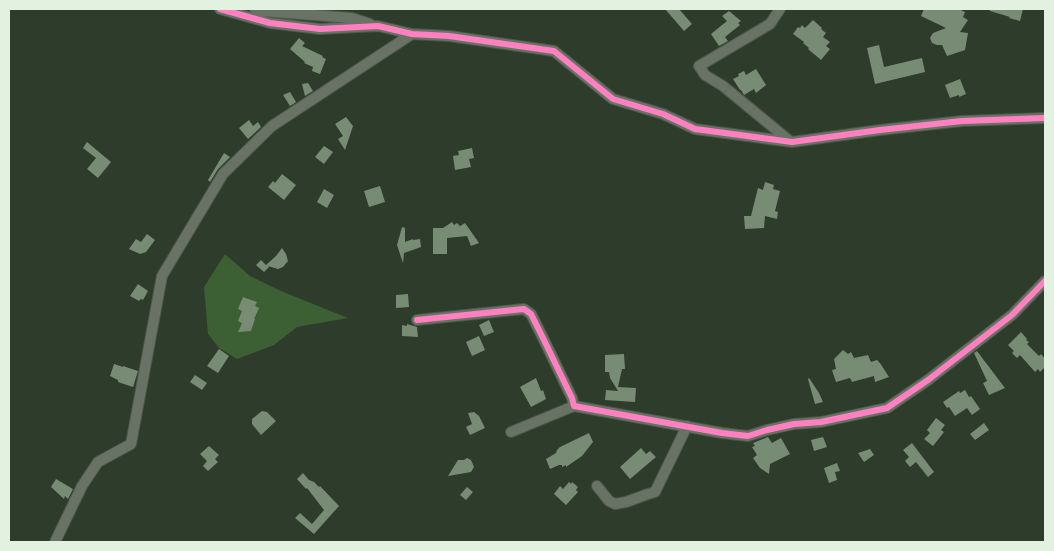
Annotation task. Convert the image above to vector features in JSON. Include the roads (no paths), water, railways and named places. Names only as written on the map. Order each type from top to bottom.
[{"type":"street","points":[[220,9],[270,23],[286,25],[320,28],[378,26]]},
{"type":"street","points":[[255,9],[352,18],[412,34],[449,36],[554,51],[613,99],[663,114],[695,129],[792,142],[962,121],[1045,118]]},
{"type":"street","points":[[780,9],[770,24],[699,66],[705,76],[723,86],[792,142]]},
{"type":"street","points":[[55,542],[82,486],[98,462],[132,444],[162,276],[223,174],[272,126],[412,34]]},
{"type":"street","points":[[511,432],[574,406],[748,436],[785,426],[821,422],[887,408],[928,380],[1012,315],[1045,281]]},
{"type":"street","points":[[417,320],[524,309],[530,314],[543,338],[574,406]]},
{"type":"street","points":[[597,486],[609,501],[615,504],[655,492],[687,426]]}]
